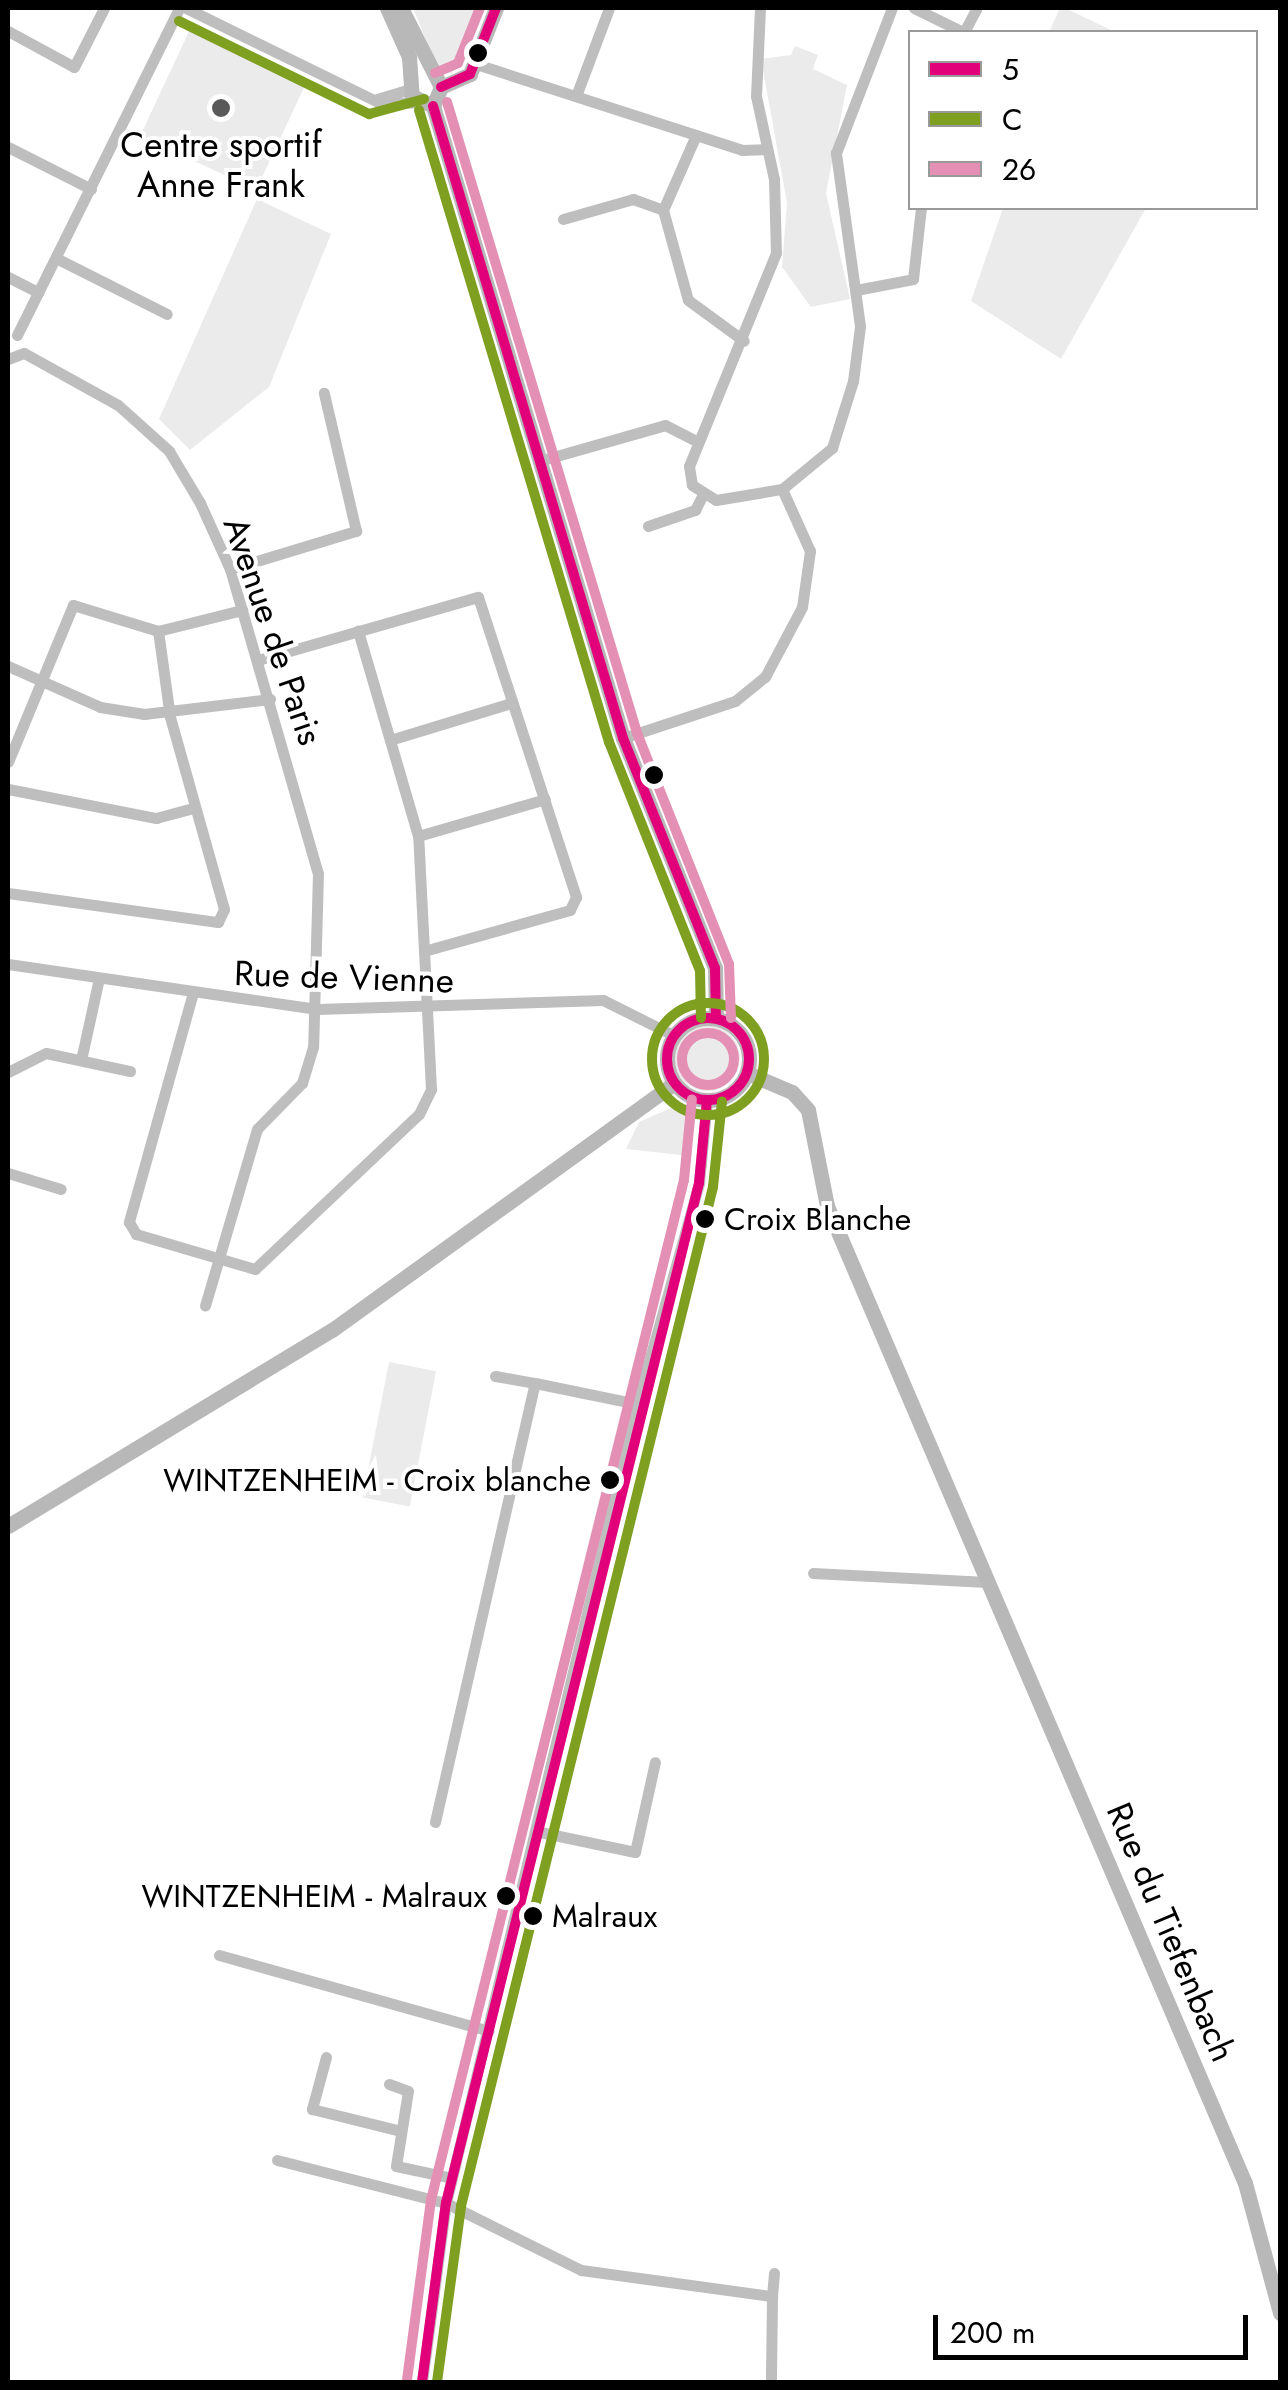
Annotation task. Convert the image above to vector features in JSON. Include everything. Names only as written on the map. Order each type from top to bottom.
[{"type":"main road","points":[[388,8],[414,95],[433,106]]},
{"type":"main road","points":[[401,8],[440,84],[433,106],[623,738],[715,968],[716,1018]]},
{"type":"main road","points":[[414,95],[424,77],[440,84],[462,82],[476,64],[496,8]]},
{"type":"main road","points":[[674,1083],[673,1036],[716,1018]]},
{"type":"main road","points":[[674,1083],[708,1100],[736,1090],[746,1073],[745,1041],[716,1018]]},
{"type":"main road","name":"Rue du Tiefenbach","points":[[746,1073],[792,1092],[808,1110],[827,1206],[1244,2183],[1280,2312]]},
{"type":"main road","points":[[8,1526],[332,1330],[674,1083]]},
{"type":"street","points":[[8,31],[74,67],[104,8]]},
{"type":"street","points":[[8,359],[24,352],[12,335],[56,258],[182,8],[372,100],[396,108],[414,95]]},
{"type":"street","points":[[576,96],[609,8]]},
{"type":"street","points":[[648,526],[695,510],[702,496],[689,466],[693,439],[744,340],[776,253],[753,37],[760,8]]},
{"type":"street","points":[[702,496],[782,489],[832,448],[854,381],[856,290],[836,153],[892,8]]},
{"type":"street","points":[[914,8],[960,30]]},
{"type":"street","points":[[476,64],[696,135],[765,149]]},
{"type":"street","points":[[696,135],[662,210],[697,315],[744,340]]},
{"type":"street","points":[[8,147],[91,189]]},
{"type":"street","points":[[563,219],[634,200],[662,210]]},
{"type":"street","points":[[856,290],[913,279],[921,210]]},
{"type":"street","points":[[56,258],[166,314]]},
{"type":"street","points":[[8,276],[38,292]]},
{"type":"street","name":"Avenue de Paris","points":[[24,352],[118,405],[168,452],[230,569],[318,873],[317,1009],[302,1083],[258,1129],[205,1306]]},
{"type":"street","points":[[230,569],[356,531],[324,392]]},
{"type":"street","points":[[539,462],[665,425],[693,439]]},
{"type":"street","points":[[623,738],[735,701],[788,642],[810,551],[782,489]]},
{"type":"street","points":[[258,660],[478,597],[510,703]]},
{"type":"street","points":[[8,762],[73,604],[158,632],[242,610]]},
{"type":"street","points":[[192,996],[130,1222],[136,1234],[255,1269],[419,1114],[431,1090],[428,950],[418,836],[358,631]]},
{"type":"street","points":[[8,894],[218,922],[224,909],[170,717],[158,632]]},
{"type":"street","points":[[8,666],[100,707],[170,717],[270,699]]},
{"type":"street","points":[[390,740],[510,703],[521,707],[576,897],[570,910],[428,950]]},
{"type":"street","points":[[8,789],[156,818],[194,808]]},
{"type":"street","points":[[418,836],[545,799]]},
{"type":"street","name":"Rue de Vienne","points":[[8,964],[98,983],[317,1009],[427,1012],[602,1000],[673,1036]]},
{"type":"street","points":[[81,1060],[98,983]]},
{"type":"street","points":[[8,1072],[46,1053],[130,1071]]},
{"type":"street","points":[[422,2382],[446,2202],[540,1832],[638,1400],[699,1183],[708,1100]]},
{"type":"street","points":[[8,1173],[61,1189]]},
{"type":"street","points":[[495,1376],[638,1400]]},
{"type":"street","points":[[435,1822],[535,1382]]},
{"type":"street","points":[[813,1572],[987,1582]]},
{"type":"street","points":[[540,1832],[635,1852],[655,1762]]},
{"type":"street","points":[[219,1955],[489,2031]]},
{"type":"street","points":[[326,2057],[312,2109],[397,2130]]},
{"type":"street","points":[[389,2084],[408,2091],[397,2130],[396,2166],[452,2178]]},
{"type":"street","points":[[278,2160],[446,2202],[582,2270],[772,2296]]},
{"type":"street","points":[[771,2382],[774,2273]]},
{"type":"shaded area","points":[[413,8],[485,8],[452,74],[437,67]]},
{"type":"shaded area","points":[[1060,8],[1065,8],[1111,30],[1050,30]]},
{"type":"shaded area","name":"Centre sportif Anne Frank","points":[[191,27],[307,81],[256,190],[140,136]]},
{"type":"shaded area","points":[[795,46],[818,55],[813,69],[847,85],[826,193],[850,299],[811,307],[782,267],[787,203],[761,59],[791,55]]},
{"type":"shaded area","points":[[257,199],[331,234],[269,387],[190,450],[159,419]]},
{"type":"shaded area","points":[[1002,210],[1145,210],[1061,359],[971,301]]},
{"type":"shaded area","points":[[707,1025],[730,1035],[740,1058],[730,1081],[707,1091],[684,1081],[674,1058],[684,1035]]},
{"type":"shaded area","points":[[678,1105],[692,1122],[690,1156],[626,1149],[639,1122]]},
{"type":"shaded area","points":[[389,1362],[436,1371],[410,1507],[363,1497]]},
{"type":"transit line","name":"26","points":[[435,73],[458,63],[480,8]]},
{"type":"transit line","name":"5","points":[[441,87],[470,74],[496,8]]},
{"type":"transit line","name":"C","points":[[179,21],[369,114],[424,99]]},
{"type":"transit line","name":"26","points":[[447,102],[637,733],[729,964],[731,1018]]},
{"type":"transit line","name":"5","points":[[433,106],[623,738],[715,968],[716,1018]]},
{"type":"transit line","name":"C","points":[[419,110],[609,742],[700,971],[701,1018]]},
{"type":"transit line","name":"C","points":[[708,1003],[729,1007],[748,1019],[760,1038],[764,1059],[760,1080],[748,1099],[729,1111],[708,1115],[687,1111],[668,1099],[656,1080],[652,1059],[656,1038],[668,1019],[687,1007],[708,1003]]},
{"type":"transit line","name":"5","points":[[708,1018],[724,1021],[737,1030],[746,1043],[749,1059],[746,1075],[737,1088],[724,1097],[708,1100],[692,1097],[679,1088],[670,1075],[667,1059],[670,1043],[679,1030],[692,1021],[708,1018]]},
{"type":"transit line","name":"26","points":[[708,1033],[726,1041],[734,1059],[726,1077],[708,1085],[690,1077],[682,1059],[690,1041],[708,1033]]},
{"type":"transit line","name":"26","points":[[407,2380],[431,2200],[684,1180],[692,1099]]},
{"type":"transit line","name":"5","points":[[422,2382],[446,2203],[699,1183],[707,1100]]},
{"type":"transit line","name":"C","points":[[437,2382],[461,2206],[713,1187],[722,1101]]},
{"type":"place","name":"Centre sportif Anne Frank","points":[[221,108]]},
{"type":"place","name":"Croix Blanche","points":[[705,1219]]},
{"type":"place","name":"WINTZENHEIM - Croix blanche","points":[[610,1480]]},
{"type":"place","name":"WINTZENHEIM - Malraux","points":[[506,1896]]},
{"type":"place","name":"Malraux","points":[[533,1916]]}]
